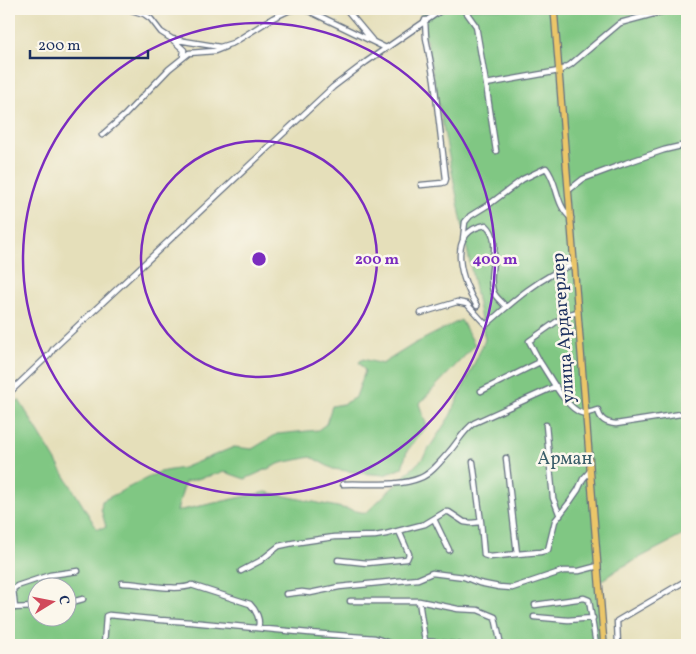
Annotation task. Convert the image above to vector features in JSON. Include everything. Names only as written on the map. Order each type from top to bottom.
[{"type":"main road","name":"улица Ардагерлер","points":[[554,9],[604,645]]},
{"type":"street","points":[[128,9],[144,14],[150,19],[161,32],[184,50],[183,57]]},
{"type":"street","points":[[284,9],[307,10],[386,48]]},
{"type":"street","points":[[102,135],[189,53],[215,51],[272,18],[292,9]]},
{"type":"street","points":[[346,9],[368,33],[373,42]]},
{"type":"street","points":[[9,394],[54,348],[308,109],[346,76],[443,9]]},
{"type":"street","points":[[464,9],[476,26]]},
{"type":"street","points":[[486,84],[559,71],[570,65],[620,23],[672,9]]},
{"type":"street","points":[[474,15],[496,151]]},
{"type":"street","points":[[421,184],[442,183],[445,182],[446,178],[425,20]]},
{"type":"street","points":[[172,39],[213,46],[228,45]]},
{"type":"street","points":[[569,190],[583,179],[634,160],[681,146],[687,148]]},
{"type":"street","points":[[463,240],[464,222],[470,216],[523,179],[546,168],[550,173],[565,213],[571,218]]},
{"type":"street","points":[[477,306],[470,296],[461,270],[460,244],[478,226],[486,225],[490,229],[494,247],[492,290],[506,307]]},
{"type":"street","points":[[421,313],[457,302],[467,304],[486,325],[506,307],[544,279],[574,264]]},
{"type":"street","points":[[578,312],[566,315],[530,341],[540,362],[573,409],[580,413],[598,410],[604,422],[616,424],[687,413]]},
{"type":"street","points":[[481,391],[540,362]]},
{"type":"street","points":[[343,484],[396,483],[419,479],[432,471],[450,452],[463,432],[474,423],[556,386]]},
{"type":"street","points":[[546,425],[553,498],[560,516]]},
{"type":"street","points":[[506,458],[517,554]]},
{"type":"street","points":[[473,462],[484,555],[490,557],[548,550],[552,527],[578,490],[583,479],[590,472]]},
{"type":"street","points":[[241,572],[282,545],[355,535],[375,536],[425,524],[445,512],[449,512],[464,522],[481,522]]},
{"type":"street","points":[[434,519],[449,550]]},
{"type":"street","points":[[338,560],[367,563],[407,559],[409,554],[399,531]]},
{"type":"street","points":[[286,594],[310,593],[339,586],[411,580],[432,573],[464,577],[479,583],[512,588],[563,571],[579,571],[598,566]]},
{"type":"street","points":[[15,608],[13,589],[17,586],[50,575],[78,571]]},
{"type":"street","points":[[618,645],[617,621],[687,580]]},
{"type":"street","points":[[122,583],[183,588],[192,585],[207,588],[250,604],[255,609],[259,624],[258,628]]},
{"type":"street","points":[[535,605],[584,598],[589,600],[596,645]]},
{"type":"street","points":[[78,600],[83,599]]},
{"type":"street","points":[[350,601],[419,601],[447,607],[478,610],[495,617]]},
{"type":"street","points":[[419,601],[425,643],[460,645]]},
{"type":"street","points":[[9,608],[28,607]]},
{"type":"street","points":[[492,610],[502,645]]},
{"type":"street","points":[[104,645],[106,616],[109,615],[375,638],[395,645]]},
{"type":"street","points":[[534,616],[568,620],[593,618]]},
{"type":"green space","name":"Арман","points":[[420,9],[687,9],[687,533],[620,568],[599,582],[604,645],[9,645],[9,406],[19,400],[97,529],[106,527],[101,509],[102,501],[159,472],[183,468],[234,447],[252,449],[277,434],[318,430],[326,424],[332,406],[343,404],[356,397],[365,371],[359,362],[363,359],[382,364],[414,344],[461,320],[475,345],[419,404],[427,426],[407,451],[402,468],[384,475],[361,473],[333,469],[311,457],[281,463],[245,479],[225,472],[185,482],[177,511],[266,492],[366,513],[422,459],[450,416],[485,340]]}]
